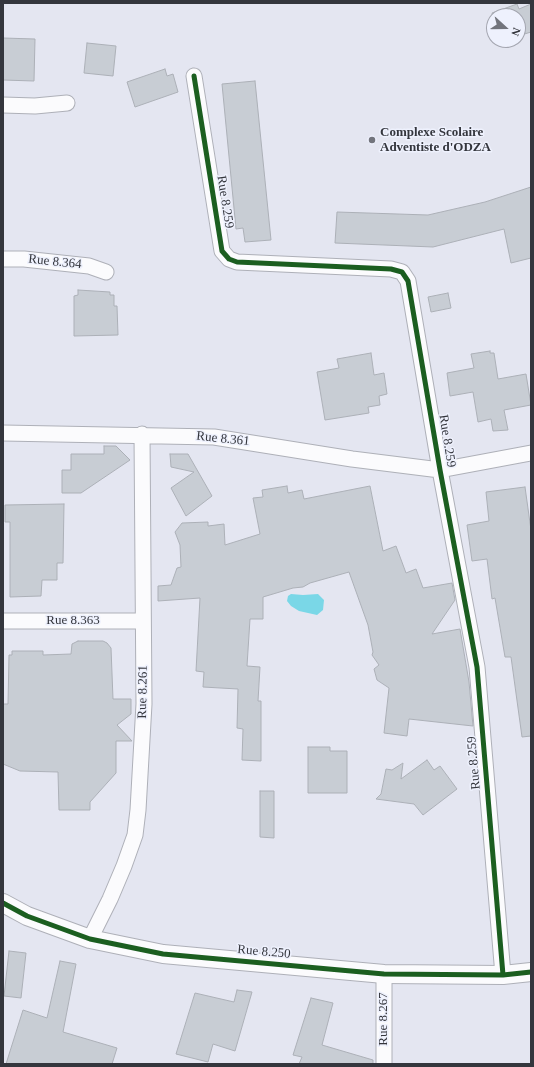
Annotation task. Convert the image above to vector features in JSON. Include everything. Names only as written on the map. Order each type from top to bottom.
[{"type":"street","name":"Rue 8.259","points":[[194,76],[222,251],[229,259],[237,262],[391,269],[402,272],[408,281],[440,470],[477,667],[503,975]]},
{"type":"street","points":[[3,105],[35,106],[67,103]]},
{"type":"street","name":"Rue 8.364","points":[[3,259],[24,259],[89,266],[106,272]]},
{"type":"street","name":"Rue 8.361","points":[[3,433],[142,434],[214,437],[352,460],[440,470],[531,453]]},
{"type":"street","name":"Rue 8.261","points":[[90,939],[110,899],[135,835],[144,704],[142,434]]},
{"type":"street","name":"Rue 8.363","points":[[3,621],[143,621]]},
{"type":"street","name":"Rue 8.250","points":[[3,904],[26,916],[90,939],[163,954],[384,974],[503,975],[531,972]]},
{"type":"street","name":"Rue 8.267","points":[[384,974],[384,1064]]},
{"type":"water","points":[[291,594],[318,594],[324,600],[323,610],[317,615],[299,611],[291,606],[287,601],[288,596]]},
{"type":"building","points":[[517,4],[519,8],[506,8]]},
{"type":"building","points":[[531,4],[531,32],[526,34],[526,8],[521,8]]},
{"type":"building","points":[[3,38],[35,39],[34,81],[3,80]]},
{"type":"building","points":[[87,43],[116,46],[113,76],[84,73]]},
{"type":"building","points":[[165,69],[167,76],[173,74],[178,92],[135,107],[127,82]]},
{"type":"building","points":[[255,81],[271,240],[245,242],[243,228],[236,229],[222,84]]},
{"type":"building","points":[[531,187],[531,258],[511,263],[504,229],[433,247],[335,243],[337,212],[428,215],[485,202]]},
{"type":"building","points":[[78,290],[110,292],[110,295],[114,295],[114,306],[117,306],[118,335],[74,336],[74,296],[78,295]]},
{"type":"building","points":[[448,293],[451,308],[431,312],[428,297]]},
{"type":"building","points":[[490,351],[490,353],[494,353],[498,379],[526,374],[531,405],[504,410],[508,430],[493,431],[491,419],[478,422],[473,392],[450,396],[447,373],[474,368],[471,354]]},
{"type":"building","points":[[371,353],[374,375],[384,373],[387,394],[379,396],[380,405],[368,407],[369,413],[325,420],[317,372],[339,368],[337,359]]},
{"type":"building","points":[[104,446],[116,446],[130,460],[81,493],[62,493],[62,470],[71,470],[71,454],[104,454]]},
{"type":"building","points":[[170,454],[188,454],[212,496],[186,516],[171,488],[194,472],[171,467]]},
{"type":"building","points":[[287,486],[288,493],[302,490],[304,499],[370,486],[383,551],[396,546],[406,573],[416,569],[423,588],[452,583],[455,600],[432,634],[460,629],[469,682],[473,726],[409,719],[407,736],[384,733],[389,688],[377,680],[374,669],[379,665],[372,655],[373,652],[368,625],[349,572],[310,583],[303,587],[293,588],[263,597],[263,619],[250,619],[247,666],[260,667],[258,701],[261,701],[261,761],[242,760],[243,729],[237,728],[238,689],[203,687],[204,672],[196,671],[200,598],[158,601],[158,586],[171,585],[177,568],[181,567],[180,545],[175,532],[182,523],[208,522],[208,526],[224,524],[225,545],[260,534],[253,498],[263,497],[262,490]]},
{"type":"building","points":[[525,487],[531,530],[531,736],[522,737],[511,657],[505,657],[495,598],[492,599],[487,559],[472,561],[467,525],[489,521],[486,492]]},
{"type":"building","points":[[64,504],[63,563],[57,563],[57,580],[42,580],[41,596],[10,597],[10,522],[5,522],[5,505]]},
{"type":"building","points":[[78,641],[103,641],[111,648],[113,699],[131,699],[131,714],[117,725],[132,741],[116,741],[116,773],[90,802],[90,810],[59,810],[58,772],[20,771],[3,764],[3,704],[8,704],[9,655],[12,655],[12,651],[43,651],[43,655],[71,654],[72,644]]},
{"type":"building","points":[[308,747],[330,747],[330,751],[347,751],[347,793],[308,793]]},
{"type":"building","points":[[427,760],[434,770],[440,766],[457,789],[423,815],[414,804],[376,799],[381,794],[386,769],[392,770],[403,763],[401,779]]},
{"type":"building","points":[[260,791],[274,791],[274,838],[260,837]]},
{"type":"building","points":[[9,951],[26,953],[21,998],[4,996]]},
{"type":"building","points":[[60,961],[76,964],[63,1032],[117,1048],[112,1064],[6,1064],[23,1010],[47,1018]]},
{"type":"building","points":[[237,990],[252,992],[235,1051],[213,1044],[208,1062],[176,1054],[195,993],[234,1002]]},
{"type":"building","points":[[311,998],[333,1003],[322,1045],[373,1060],[373,1064],[299,1064],[302,1057],[293,1055]]},
{"type":"cycle path","points":[[194,76],[222,251],[229,259],[237,262],[391,269],[402,272],[408,281],[440,470],[477,667],[503,975]]},
{"type":"cycle path","points":[[3,903],[27,916],[90,939],[163,954],[384,974],[503,975],[531,972]]},
{"type":"place","name":"Complexe Scolaire Adventiste d'ODZA","points":[[372,140]]}]
